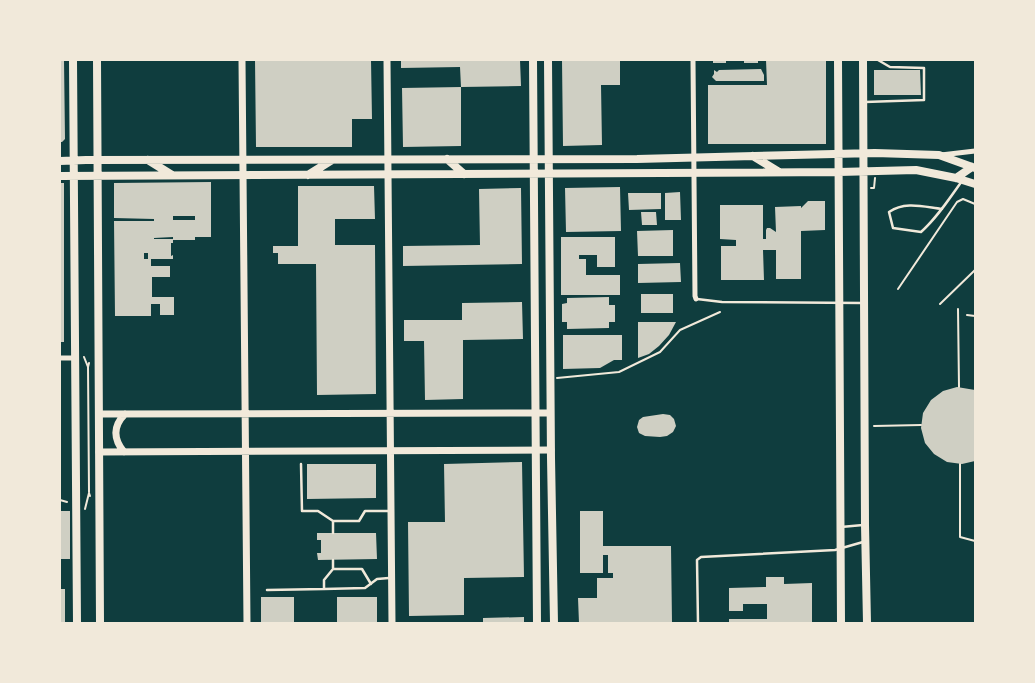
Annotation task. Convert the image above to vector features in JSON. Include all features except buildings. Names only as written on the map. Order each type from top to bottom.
[{"type":"main road","points":[[72,60],[77,623]]},
{"type":"main road","points":[[97,60],[100,623]]},
{"type":"main road","points":[[534,60],[537,623]]},
{"type":"main road","points":[[548,60],[550,413],[554,623]]},
{"type":"main road","points":[[838,60],[841,623]]},
{"type":"main road","points":[[863,60],[867,623]]},
{"type":"main road","points":[[60,161],[637,159],[693,156],[839,155],[863,153],[938,155],[973,167]]},
{"type":"main road","points":[[753,156],[779,172]]},
{"type":"main road","points":[[447,159],[464,174]]},
{"type":"main road","points":[[613,172],[637,159]]},
{"type":"main road","points":[[148,160],[173,175]]},
{"type":"main road","points":[[308,175],[333,160]]},
{"type":"main road","points":[[959,179],[973,167]]},
{"type":"main road","points":[[60,176],[916,170],[975,184]]},
{"type":"street","points":[[242,60],[244,414],[248,623]]},
{"type":"street","points":[[388,60],[392,623]]},
{"type":"street","points":[[693,60],[694,296],[696,299]]},
{"type":"street","points":[[938,155],[975,151]]},
{"type":"street","points":[[60,358],[75,358]]},
{"type":"street","points":[[99,414],[550,413]]},
{"type":"street","points":[[124,452],[118,445],[115,434],[117,422],[125,414]]},
{"type":"street","points":[[99,452],[551,450]]},
{"type":"lane","points":[[864,102],[924,100],[924,68],[890,67],[878,60]]},
{"type":"lane","points":[[942,209],[910,205],[897,206],[889,212],[890,220],[893,228],[909,232],[921,232],[942,209],[959,179]]},
{"type":"lane","points":[[696,299],[699,301],[722,302],[865,303]]},
{"type":"lane","points":[[301,464],[302,511],[318,511],[333,521],[359,521],[365,512],[390,510]]},
{"type":"lane","points":[[333,521],[333,533]]},
{"type":"lane","points":[[840,527],[865,525]]},
{"type":"lane","points":[[698,623],[697,560],[700,557],[840,549],[859,544],[865,540]]},
{"type":"lane","points":[[324,589],[324,580],[333,570],[333,560]]},
{"type":"lane","points":[[333,570],[362,569],[371,584]]},
{"type":"lane","points":[[267,590],[365,588],[377,579],[391,578]]},
{"type":"path","points":[[898,289],[957,202],[963,199],[975,204]]},
{"type":"path","points":[[940,304],[975,270]]},
{"type":"path","points":[[958,308],[959,387]]},
{"type":"path","points":[[550,379],[619,372],[660,352],[680,330],[720,312]]},
{"type":"path","points":[[967,315],[975,316]]},
{"type":"path","points":[[88,367],[89,493]]},
{"type":"path","points":[[888,425],[922,425]]},
{"type":"path","points":[[960,464],[960,537],[975,541]]}]
